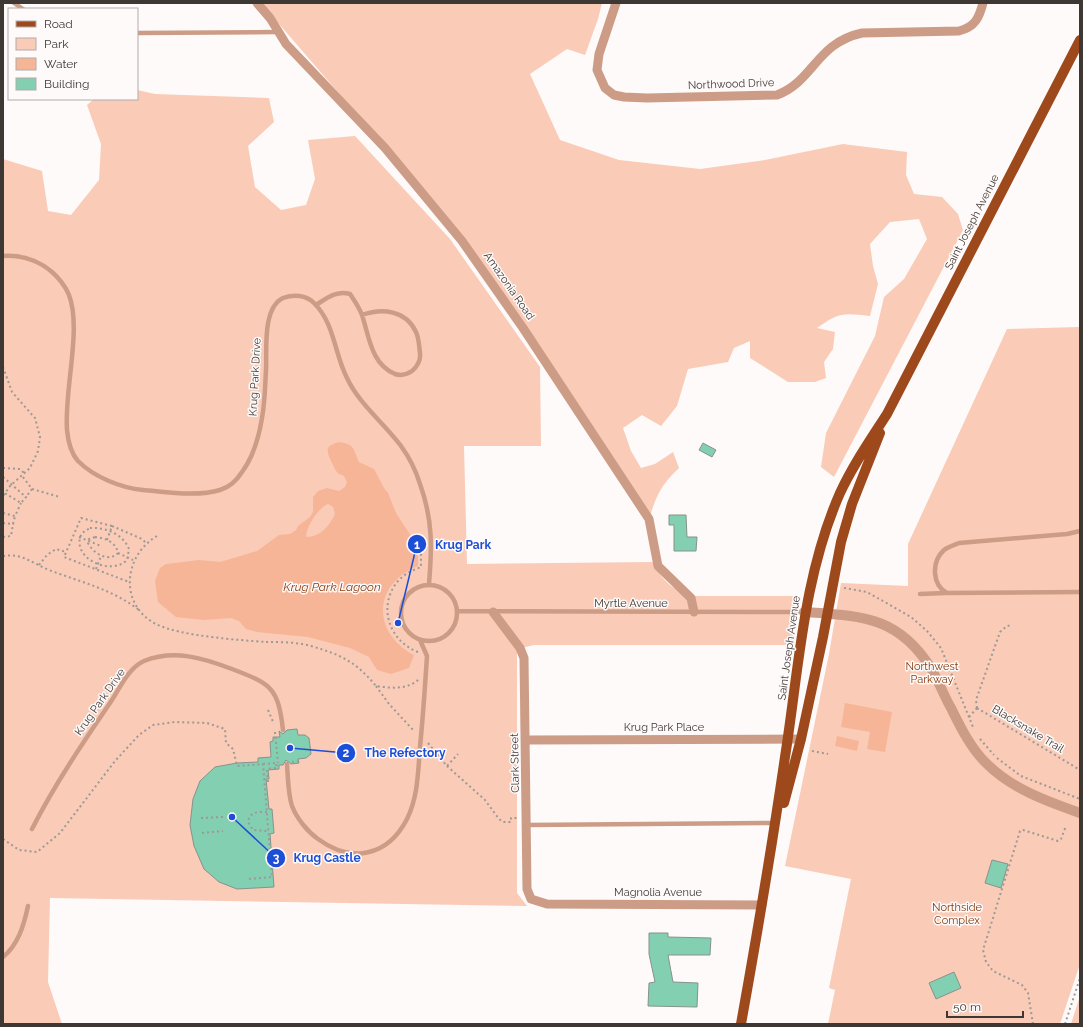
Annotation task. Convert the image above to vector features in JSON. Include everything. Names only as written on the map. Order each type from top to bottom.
[{"type":"main road","name":"Saint Joseph Avenue","points":[[741,1024],[771,853],[788,739],[804,612],[820,545],[840,493],[854,466],[887,414],[1080,40]]},
{"type":"main road","name":"Saint Joseph Avenue","points":[[771,853],[801,739],[843,534],[852,504],[887,414]]},
{"type":"street","name":"Amazonia Road","points":[[257,3],[270,18],[286,44],[385,148],[462,240],[536,346],[649,519],[658,566],[692,598],[694,612]]},
{"type":"street","name":"Northwood Drive","points":[[616,3],[599,54],[597,70],[605,88],[614,95],[647,98],[777,95],[790,90],[829,48],[849,36],[862,33],[959,31],[972,26],[976,22],[983,3]]},
{"type":"street","name":"Clark Street","points":[[493,612],[520,648],[524,658],[527,740],[527,889],[531,899],[540,903],[554,904]]},
{"type":"street","points":[[804,612],[870,618],[892,628],[913,644],[932,670],[955,717],[984,761],[1003,778],[1030,794],[1080,813]]},
{"type":"street","name":"Krug Park Place","points":[[527,740],[801,739]]},
{"type":"street","name":"Magnolia Avenue","points":[[554,904],[762,905]]},
{"type":"lane","points":[[138,33],[279,32]]},
{"type":"lane","name":"Krug Park Drive","points":[[3,256],[17,256],[45,266],[56,275],[69,294],[74,333],[66,419],[68,444],[77,459],[95,474],[138,490],[198,492],[221,490],[236,482],[248,464],[262,421],[265,398],[266,336],[272,314],[281,299],[298,295],[312,300],[324,314],[334,336],[346,378],[401,446],[421,486],[429,518],[432,543],[429,584]]},
{"type":"lane","points":[[316,305],[330,296],[343,292],[350,294],[362,315],[368,338],[377,358],[390,371],[400,376],[408,374],[417,367],[420,355],[417,333],[410,321],[400,313],[378,310],[362,315]]},
{"type":"lane","points":[[947,593],[940,590],[936,582],[935,570],[938,559],[945,550],[959,543],[1067,534],[1080,531]]},
{"type":"lane","points":[[429,584],[440,587],[449,592],[455,601],[458,611],[456,622],[451,632],[442,638],[432,641],[420,640],[407,631],[401,617],[401,608],[408,594],[421,586],[429,584]]},
{"type":"lane","points":[[920,594],[1080,592]]},
{"type":"lane","name":"Myrtle Avenue","points":[[458,611],[804,612]]},
{"type":"lane","points":[[287,764],[292,806],[310,833],[325,844],[337,852],[360,854],[370,852],[392,840],[407,818],[416,791],[426,656],[420,640]]},
{"type":"lane","name":"Krug Park Drive","points":[[32,829],[45,802],[78,749],[128,676],[142,662],[161,656],[186,655],[208,660],[261,680],[273,692],[280,707],[284,730]]},
{"type":"lane","points":[[527,821],[775,823]]},
{"type":"lane","points":[[3,958],[16,940],[24,924],[28,906]]},
{"type":"path","points":[[3,367],[12,392],[31,412],[35,418],[39,430],[38,451],[26,474],[4,492],[3,496]]},
{"type":"path","points":[[3,468],[20,469],[26,474]]},
{"type":"path","points":[[3,477],[26,496]]},
{"type":"path","points":[[23,477],[32,489],[60,497]]},
{"type":"path","points":[[3,537],[11,536],[15,516],[26,496],[32,489]]},
{"type":"path","points":[[4,492],[21,504]]},
{"type":"path","points":[[3,513],[15,516]]},
{"type":"path","points":[[129,582],[64,557],[66,552],[81,518],[112,526],[146,542]]},
{"type":"path","points":[[3,523],[13,524]]},
{"type":"path","points":[[107,540],[112,526]]},
{"type":"path","points":[[90,528],[110,531],[128,544],[130,552],[128,558],[123,564],[115,566],[98,564],[83,553],[79,546],[80,537],[85,530],[90,528]]},
{"type":"path","points":[[140,611],[133,597],[129,582],[134,560],[146,542],[157,536]]},
{"type":"path","points":[[80,537],[101,546]]},
{"type":"path","points":[[87,540],[95,537],[107,540],[114,545],[118,553],[134,560]]},
{"type":"path","points":[[87,540],[90,547],[101,556],[114,556],[118,553]]},
{"type":"path","points":[[421,541],[422,566],[405,574],[392,588],[388,605],[389,622],[398,640],[405,646],[422,653]]},
{"type":"path","points":[[39,565],[47,555],[56,549],[66,552]]},
{"type":"path","points":[[3,556],[24,557],[39,565],[108,591],[121,597],[156,624],[182,632],[310,646],[348,659],[376,686],[389,704],[416,733]]},
{"type":"path","points":[[96,569],[101,556]]},
{"type":"path","points":[[844,588],[867,592],[911,617],[927,631],[941,648],[975,732]]},
{"type":"path","points":[[977,708],[976,700],[1000,632],[1012,625]]},
{"type":"path","points":[[376,686],[389,688],[409,686],[416,682],[421,676]]},
{"type":"path","name":"Blacksnake Trail","points":[[969,716],[977,708],[1080,770]]},
{"type":"path","points":[[268,710],[274,722],[277,763],[277,768],[267,769],[268,782]]},
{"type":"path","points":[[3,839],[19,850],[37,852],[60,833],[114,761],[139,735],[153,725],[174,722],[207,723],[225,729],[226,743],[233,749],[237,766],[263,764],[272,877],[249,879]]},
{"type":"path","points":[[979,737],[996,757],[1021,776],[1080,799]]},
{"type":"path","points":[[427,743],[447,766],[485,800],[503,822],[510,822],[511,818],[527,821]]},
{"type":"path","points":[[812,750],[828,754]]},
{"type":"path","points":[[447,766],[458,754]]},
{"type":"path","points":[[296,761],[302,761]]},
{"type":"path","points":[[267,812],[254,813],[251,815],[248,822],[253,830],[268,831]]},
{"type":"path","points":[[201,818],[224,817]]},
{"type":"path","points":[[1033,1024],[1028,993],[1022,985],[993,971],[986,962],[983,950],[1020,831],[1023,830],[1058,841],[1061,839],[1066,826]]},
{"type":"path","points":[[202,832],[223,831]]},
{"type":"path","points":[[1065,1024],[1080,978]]},
{"type":"green space","points":[[261,3],[602,3],[585,55],[567,49],[530,74],[560,140],[619,160],[700,169],[765,160],[843,144],[907,152],[906,175],[914,194],[942,197],[958,214],[963,230],[834,477],[821,467],[826,433],[875,336],[884,297],[904,279],[927,239],[919,219],[890,222],[870,244],[873,266],[878,284],[870,316],[847,314],[836,316],[817,328],[835,332],[833,349],[824,362],[826,378],[815,382],[788,382],[750,358],[750,341],[734,348],[728,362],[688,369],[677,406],[661,426],[642,415],[623,428],[631,451],[641,468],[655,464],[673,452],[679,468],[668,479],[661,490],[655,501],[650,516],[461,235]]},
{"type":"green space","points":[[138,90],[155,94],[269,98],[274,122],[248,146],[255,187],[281,210],[306,205],[315,179],[308,140],[355,136],[450,239],[540,367],[541,446],[464,446],[467,564],[654,562],[664,580],[674,588],[694,596],[795,596],[792,645],[534,645],[517,649],[517,893],[527,906],[50,898],[48,982],[62,1024],[3,1024],[3,159],[42,171],[48,211],[71,215],[99,180],[101,144],[87,105],[93,100],[138,100]]},
{"type":"green space","points":[[1080,327],[1080,964],[1060,1024],[828,1024],[835,990],[829,988],[851,879],[785,866],[829,654],[841,583],[908,586],[908,544],[1007,329]]},
{"type":"green space","points":[[1080,996],[1080,1024],[1071,1024]]},
{"type":"water","name":"Krug Park Lagoon","points":[[339,442],[348,444],[353,448],[359,462],[374,469],[388,493],[396,513],[413,539],[418,550],[418,566],[403,574],[392,584],[386,596],[383,609],[385,621],[390,634],[400,645],[414,655],[409,668],[391,674],[377,670],[369,657],[350,648],[308,637],[257,632],[246,629],[239,621],[231,618],[204,620],[176,617],[158,602],[155,581],[160,568],[166,564],[199,560],[220,562],[257,551],[279,535],[290,534],[310,517],[313,512],[313,497],[318,491],[327,488],[339,491],[345,487],[347,482],[344,476],[336,471],[328,453],[328,448],[330,445]],"holes":[[[328,504],[333,507],[335,514],[327,527],[316,535],[306,537],[310,523],[320,509]]]},
{"type":"water","points":[[845,703],[892,712],[885,752],[867,749],[870,732],[841,727]]},
{"type":"water","points":[[837,736],[859,741],[857,751],[835,746]]},
{"type":"building","points":[[703,443],[716,450],[712,457],[699,450]]},
{"type":"building","points":[[669,515],[686,515],[687,537],[697,537],[696,551],[674,551],[674,525],[669,525]]},
{"type":"building","points":[[297,729],[298,735],[305,735],[309,738],[311,754],[306,758],[298,759],[299,763],[291,764],[286,760],[283,765],[279,765],[279,769],[268,770],[269,779],[266,779],[269,809],[272,809],[274,833],[270,834],[274,887],[237,889],[219,882],[204,869],[194,846],[190,825],[193,799],[200,781],[215,767],[237,763],[258,762],[258,758],[271,757],[270,742],[273,741],[273,737],[280,737],[279,731],[283,734],[287,730]]},
{"type":"building","points":[[992,860],[1008,864],[1001,888],[985,883]]},
{"type":"building","points":[[649,933],[668,933],[668,937],[711,938],[710,955],[668,955],[673,982],[698,983],[697,1007],[648,1006],[649,983],[655,982],[649,954]]},
{"type":"building","points":[[954,972],[961,988],[936,999],[929,983]]},
{"type":"place","name":"Krug Park","points":[[398,623]]},
{"type":"place","name":"The Refectory","points":[[290,748]]},
{"type":"place","name":"Krug Castle","points":[[232,817]]},
{"type":"park label","name":"Northwest Parkway","points":[[932,672]]},
{"type":"park label","name":"Northside Complex","points":[[957,913]]}]
